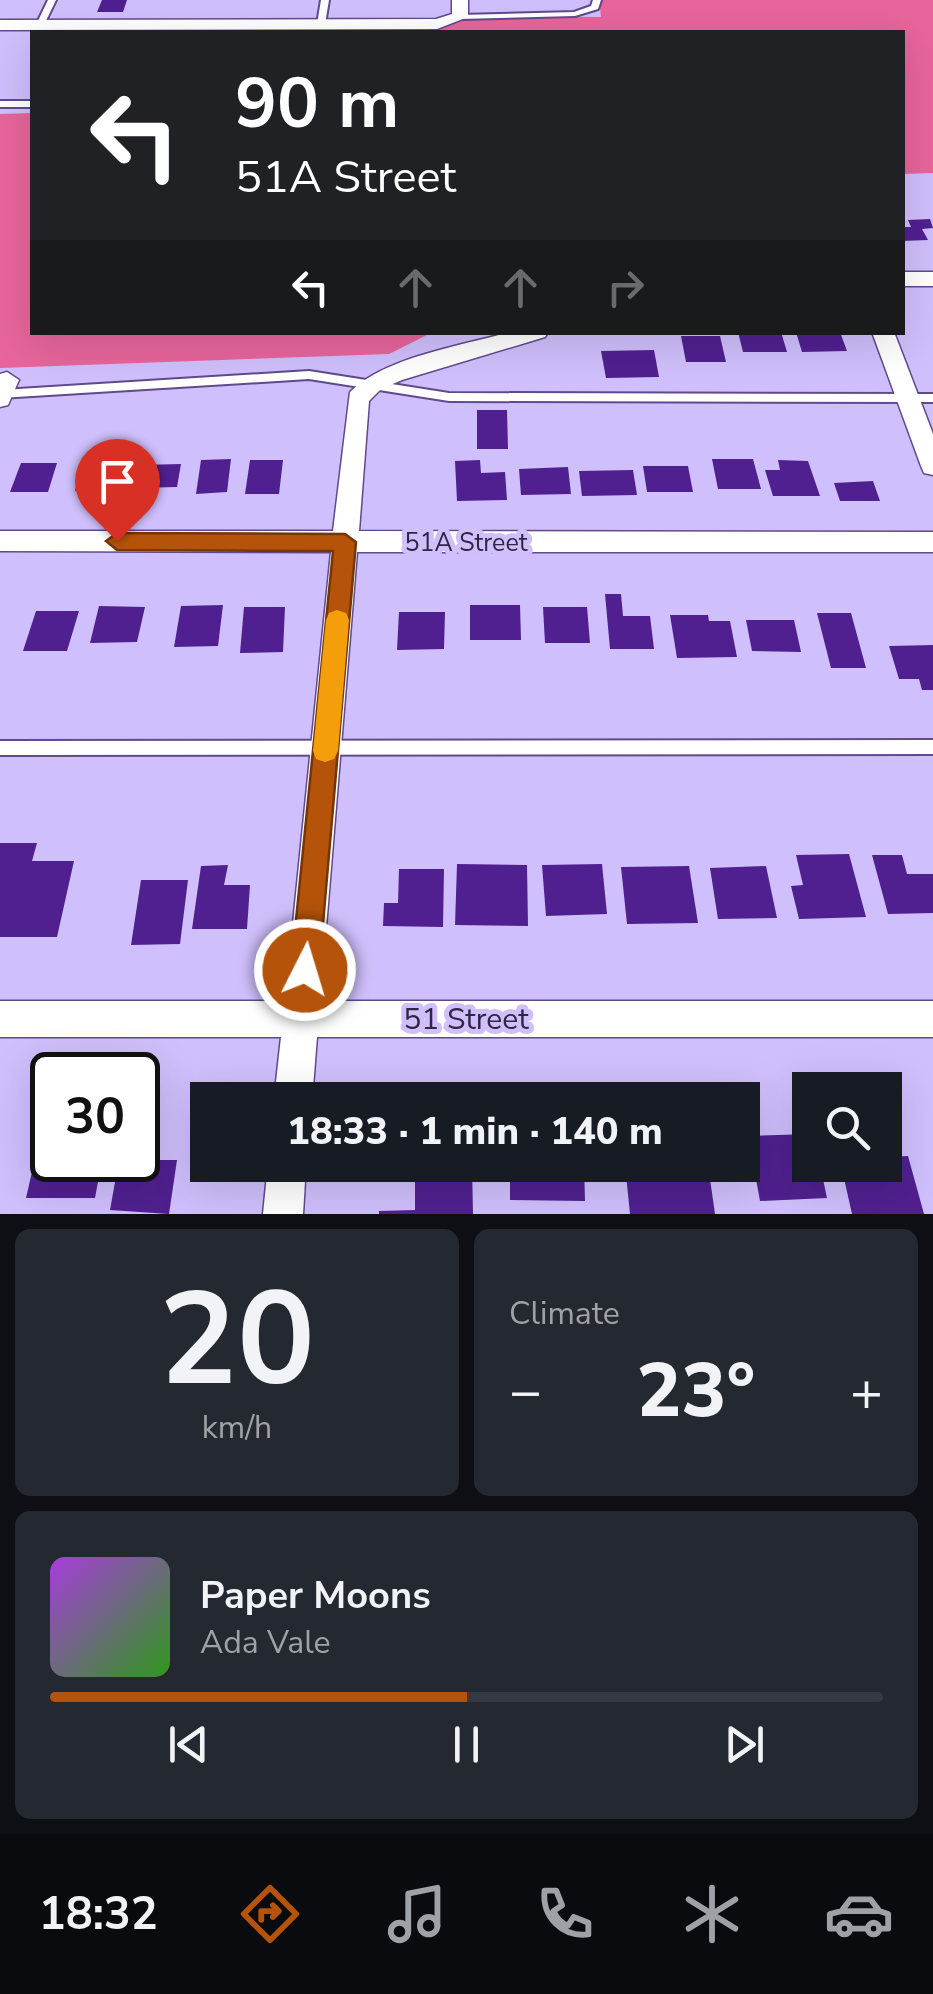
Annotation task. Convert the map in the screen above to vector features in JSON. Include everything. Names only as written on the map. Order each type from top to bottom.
[{"type":"street","points":[[181,24],[190,0]]},
{"type":"street","points":[[0,25],[437,24],[460,9]]},
{"type":"street","points":[[905,279],[933,279]]},
{"type":"street","points":[[295,1082],[356,407],[362,391],[373,383],[527,335]]},
{"type":"street","points":[[884,335],[933,466]]},
{"type":"street","name":"51A Street","points":[[0,541],[933,542]]},
{"type":"street","name":"51 Street","points":[[0,1019],[933,1018]]},
{"type":"street","points":[[283,1214],[286,1182]]},
{"type":"lane","points":[[40,24],[52,0]]},
{"type":"lane","points":[[321,24],[325,0]]},
{"type":"lane","points":[[460,9],[575,14],[595,7],[597,0]]},
{"type":"lane","points":[[0,104],[30,104]]},
{"type":"lane","points":[[3,391],[309,375],[449,397],[933,398]]},
{"type":"lane","points":[[0,748],[933,747]]},
{"type":"shaded area","points":[[599,0],[933,0],[933,173],[905,174],[905,30],[433,30],[459,16],[601,17]]},
{"type":"shaded area","points":[[30,113],[30,335],[427,335],[389,354],[0,368],[0,114]]},
{"type":"building","points":[[102,0],[127,0],[123,12],[97,12]]},
{"type":"building","points":[[930,219],[933,228],[922,229],[928,240],[905,241],[905,227],[911,227],[908,220]]},
{"type":"building","points":[[739,335],[782,335],[787,352],[743,352]]},
{"type":"building","points":[[797,335],[841,335],[847,351],[802,352]]},
{"type":"building","points":[[681,336],[720,336],[726,362],[686,362]]},
{"type":"building","points":[[654,350],[659,377],[606,378],[601,351]]},
{"type":"building","points":[[477,410],[507,410],[508,449],[477,449]]},
{"type":"building","points":[[231,459],[227,492],[196,494],[201,460]]},
{"type":"building","points":[[712,459],[753,459],[761,489],[718,489]]},
{"type":"building","points":[[250,460],[283,460],[279,494],[245,494]]},
{"type":"building","points":[[480,460],[481,473],[505,472],[507,500],[457,501],[455,461]]},
{"type":"building","points":[[778,460],[808,461],[820,496],[773,496],[765,470],[780,470]]},
{"type":"building","points":[[21,463],[57,463],[48,492],[10,492]]},
{"type":"building","points":[[120,464],[114,490],[75,491],[81,466]]},
{"type":"building","points":[[181,464],[177,487],[135,488],[140,465]]},
{"type":"building","points":[[643,466],[688,466],[693,492],[647,492]]},
{"type":"building","points":[[568,467],[571,494],[521,495],[519,469]]},
{"type":"building","points":[[633,470],[637,495],[582,496],[579,471]]},
{"type":"building","points":[[873,481],[880,501],[840,501],[834,483]]},
{"type":"building","points":[[605,594],[621,594],[623,616],[650,616],[654,649],[610,649]]},
{"type":"building","points":[[223,605],[218,646],[174,647],[181,606]]},
{"type":"building","points":[[470,605],[520,605],[521,640],[470,640]]},
{"type":"building","points":[[99,606],[145,607],[137,642],[90,643]]},
{"type":"building","points":[[244,607],[285,607],[283,652],[240,653]]},
{"type":"building","points":[[543,607],[587,607],[590,643],[545,643]]},
{"type":"building","points":[[36,611],[79,611],[67,651],[23,651]]},
{"type":"building","points":[[399,612],[445,612],[444,649],[397,650]]},
{"type":"building","points":[[817,613],[851,613],[866,668],[831,668]]},
{"type":"building","points":[[670,615],[708,615],[709,621],[730,621],[737,657],[677,658]]},
{"type":"building","points":[[746,620],[794,620],[801,652],[752,651]]},
{"type":"building","points":[[933,645],[933,690],[922,690],[919,679],[899,679],[889,646]]},
{"type":"building","points":[[0,843],[37,843],[32,861],[74,861],[57,937],[0,937]]},
{"type":"building","points":[[849,854],[866,917],[799,919],[791,886],[803,885],[796,855]]},
{"type":"building","points":[[872,855],[902,855],[907,874],[933,874],[933,913],[888,914]]},
{"type":"building","points":[[457,864],[527,865],[528,926],[455,925]]},
{"type":"building","points":[[602,864],[607,914],[546,916],[542,865]]},
{"type":"building","points":[[228,865],[224,885],[250,885],[247,929],[192,929],[201,866]]},
{"type":"building","points":[[689,866],[698,923],[627,924],[621,867]]},
{"type":"building","points":[[766,866],[777,918],[718,919],[710,868]]},
{"type":"building","points":[[399,869],[444,869],[443,927],[383,926],[384,903],[398,903]]},
{"type":"building","points":[[141,880],[188,880],[180,944],[131,945]]},
{"type":"building","points":[[792,1135],[792,1182],[824,1182],[827,1198],[760,1201],[756,1182],[760,1182],[760,1136]]},
{"type":"building","points":[[902,1156],[908,1156],[924,1214],[852,1214],[845,1182],[902,1182]]},
{"type":"building","points":[[160,1160],[177,1160],[169,1214],[110,1210],[115,1182],[160,1182]]},
{"type":"building","points":[[30,1181],[98,1182],[95,1198],[26,1198]]},
{"type":"building","points":[[415,1182],[472,1182],[473,1214],[379,1214],[415,1210]]},
{"type":"building","points":[[510,1182],[584,1182],[585,1201],[510,1200]]},
{"type":"building","points":[[627,1182],[710,1182],[715,1214],[630,1214]]},
{"type":"slow traffic","points":[[325,751],[337,620]]},
{"type":"route","points":[[117,541],[345,542],[305,970]]}]
